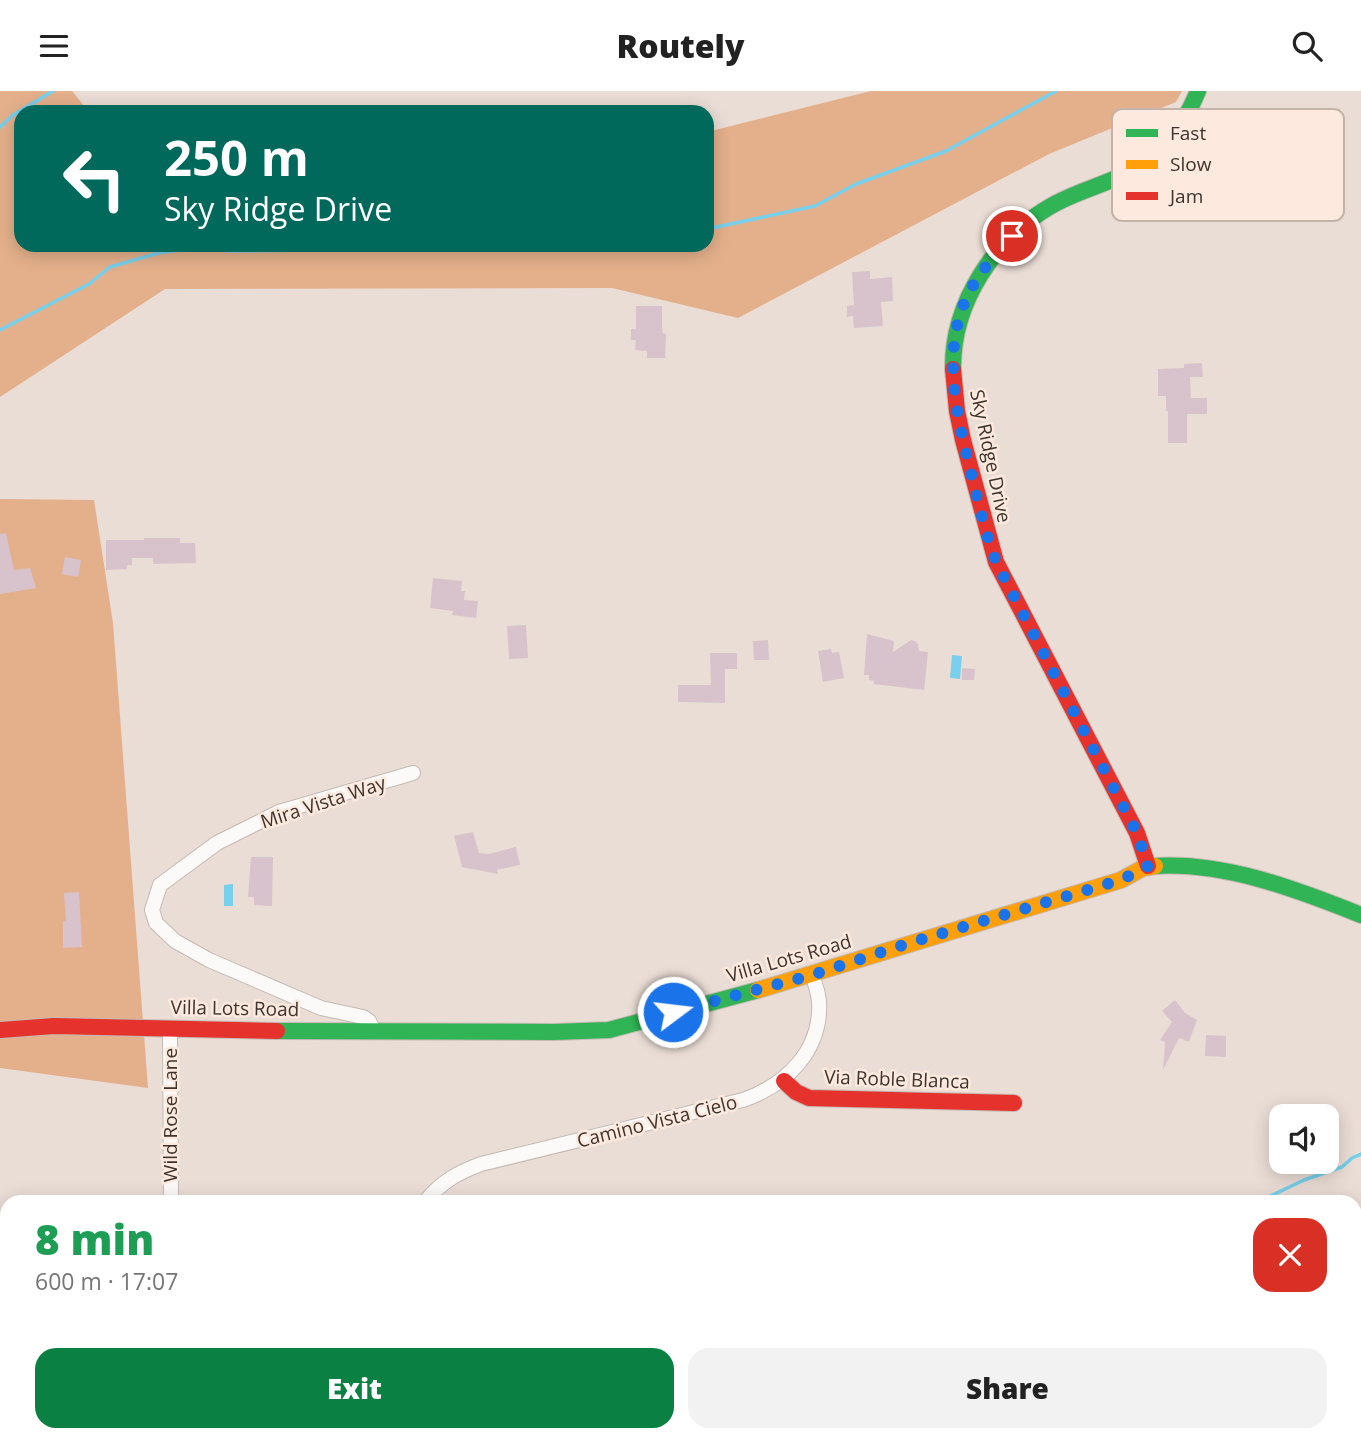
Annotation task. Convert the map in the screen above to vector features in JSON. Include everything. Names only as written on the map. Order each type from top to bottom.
[{"type":"street","name":"Sky Ridge Drive","points":[[1190,109],[1198,91]]},
{"type":"street","name":"Sky Ridge Drive","points":[[1112,179],[1052,205],[1012,236],[979,274],[963,306],[953,341],[952,371],[957,415],[985,532],[996,562],[1137,833],[1148,866]]},
{"type":"street","name":"Mira Vista Way","points":[[374,1031],[369,1021],[363,1017],[321,1008],[209,960],[175,941],[156,923],[152,910],[160,884],[217,843],[279,812],[413,773]]},
{"type":"street","name":"Villa Lots Road","points":[[0,1030],[54,1026],[374,1031],[609,1030],[812,975],[1121,880],[1148,866],[1195,867],[1242,876],[1361,915]]},
{"type":"street","name":"Camino Vista Cielo","points":[[431,1195],[438,1186],[458,1173],[481,1164],[743,1100],[784,1081],[813,1041],[819,1017],[819,999],[812,975]]},
{"type":"street","name":"Wild Rose Lane","points":[[170,1028],[171,1195]]},
{"type":"street","name":"Via Roble Blanca","points":[[784,1081],[796,1092],[809,1098],[1014,1103]]},
{"type":"shaded area","points":[[0,91],[72,91],[83,105],[14,105],[14,252],[714,252],[714,130],[871,91],[1182,91],[1176,102],[1159,109],[1112,109],[1112,128],[1049,154],[738,318],[612,288],[165,289],[0,397]]},
{"type":"shaded area","points":[[0,499],[94,500],[113,623],[148,1088],[0,1068]]},
{"type":"water","points":[[952,655],[962,656],[960,679],[950,678]]},
{"type":"water","points":[[233,884],[233,906],[224,906],[224,885]]},
{"type":"building","points":[[870,271],[870,279],[892,277],[893,301],[881,302],[883,326],[854,328],[853,316],[847,317],[847,306],[854,305],[852,272]]},
{"type":"building","points":[[636,306],[662,306],[662,327],[663,333],[666,334],[665,358],[647,358],[647,351],[635,350],[636,340],[631,340],[631,329],[636,329]]},
{"type":"building","points":[[1202,363],[1203,377],[1190,377],[1191,398],[1207,398],[1207,414],[1187,414],[1187,443],[1168,443],[1166,396],[1158,396],[1158,369],[1184,368],[1184,364]]},
{"type":"building","points":[[6,533],[14,570],[30,568],[36,588],[0,594],[0,534]]},
{"type":"building","points":[[180,538],[180,543],[195,543],[196,563],[153,564],[153,558],[132,558],[132,565],[127,565],[127,569],[106,570],[106,540]]},
{"type":"building","points":[[65,557],[81,560],[78,577],[62,574]]},
{"type":"building","points":[[433,578],[462,581],[464,600],[478,601],[476,618],[452,615],[453,611],[430,608]]},
{"type":"building","points":[[526,625],[528,658],[509,659],[507,626]]},
{"type":"building","points":[[867,634],[894,641],[893,652],[911,640],[918,644],[919,651],[928,652],[924,690],[874,684],[874,681],[869,680],[869,675],[864,675]]},
{"type":"building","points":[[768,640],[769,660],[754,660],[753,641]]},
{"type":"building","points":[[831,649],[832,653],[839,652],[844,678],[823,682],[818,651]]},
{"type":"building","points":[[710,653],[737,653],[737,669],[725,669],[725,703],[678,702],[678,685],[711,685]]},
{"type":"building","points":[[962,668],[975,669],[974,680],[962,680]]},
{"type":"building","points":[[473,832],[479,853],[489,854],[516,847],[520,865],[497,870],[498,874],[462,867],[454,836]]},
{"type":"building","points":[[251,857],[273,857],[272,906],[254,905],[254,897],[248,897]]},
{"type":"building","points":[[79,892],[82,947],[63,948],[63,921],[66,921],[64,893]]},
{"type":"building","points":[[1175,1000],[1185,1013],[1197,1020],[1189,1042],[1179,1038],[1163,1070],[1165,1042],[1160,1040],[1172,1022],[1162,1011]]},
{"type":"building","points":[[1206,1035],[1226,1036],[1226,1057],[1205,1056]]},
{"type":"waterway","points":[[30,105],[53,91]]},
{"type":"waterway","points":[[714,228],[815,206],[856,184],[946,151],[1056,91]]},
{"type":"waterway","points":[[0,127],[14,114]]},
{"type":"waterway","points":[[0,330],[89,284],[110,267],[165,252]]},
{"type":"waterway","points":[[1273,1195],[1304,1180],[1342,1167],[1361,1154]]},
{"type":"traffic: fast","points":[[1190,109],[1198,91]]},
{"type":"traffic: fast","points":[[953,369],[960,320],[969,297],[995,254],[1031,219],[1051,206],[1112,180]]},
{"type":"traffic: fast","points":[[1155,866],[1208,868],[1260,879],[1361,915]]},
{"type":"traffic: fast","points":[[277,1031],[609,1030],[758,990]]},
{"type":"traffic: slow","points":[[758,990],[1121,880],[1143,868],[1155,866]]},
{"type":"traffic: jam","points":[[953,369],[963,440],[996,562],[1137,833],[1148,866]]},
{"type":"traffic: jam","points":[[0,1030],[54,1026],[277,1031]]},
{"type":"traffic: jam","points":[[784,1081],[796,1092],[809,1098],[1014,1103]]},
{"type":"route","points":[[673,1012],[812,975],[1121,880],[1148,866],[1137,833],[1016,605],[996,562],[985,532],[957,415],[952,371],[953,341],[963,306],[979,274],[1012,236]]}]
